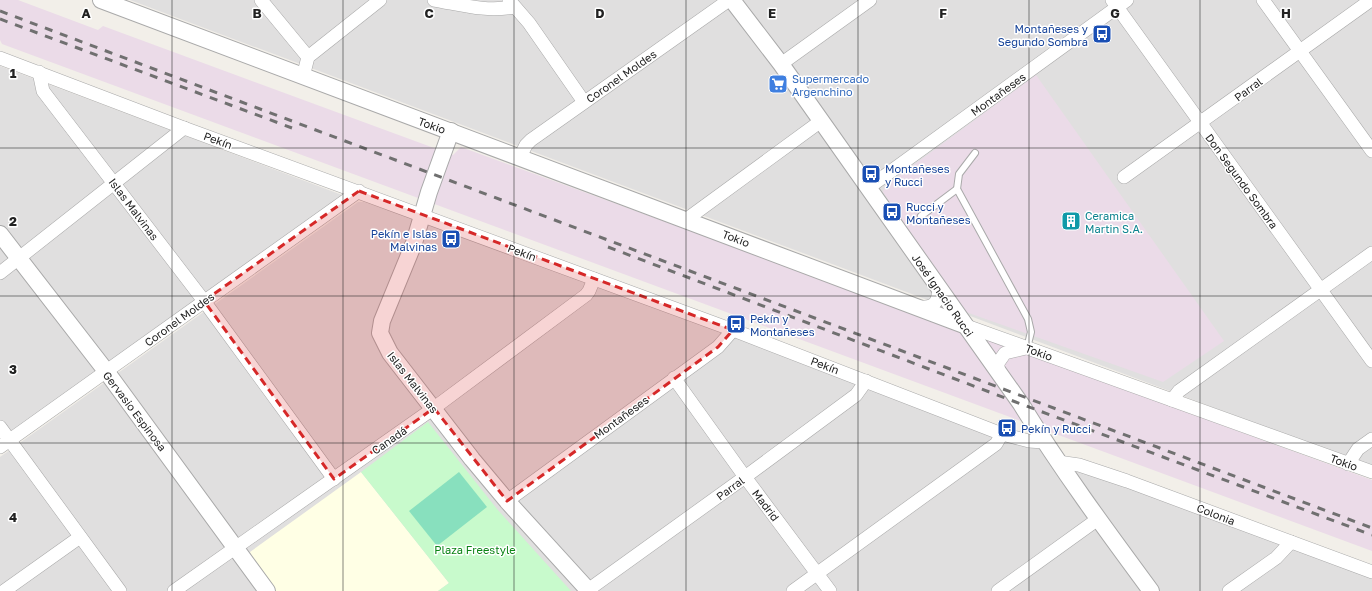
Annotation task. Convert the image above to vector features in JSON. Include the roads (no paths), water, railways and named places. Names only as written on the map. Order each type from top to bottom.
[{"type":"street","name":"Tokio","points":[[101,0],[303,77],[687,219],[1026,348],[1372,472]]},
{"type":"street","points":[[262,0],[308,56]]},
{"type":"street","points":[[303,77],[308,56],[380,0]]},
{"type":"street","points":[[434,0],[495,10],[512,3],[529,23],[584,102]]},
{"type":"street","name":"Coronel Moldes","points":[[520,157],[526,145],[531,140],[729,0]]},
{"type":"street","name":"José Ignacio Rucci","points":[[732,0],[781,64],[998,372],[1044,442],[1098,519],[1152,591]]},
{"type":"street","points":[[781,64],[870,0]]},
{"type":"street","points":[[1263,0],[1372,151]]},
{"type":"street","name":"Parral","points":[[1124,177],[1371,0]]},
{"type":"street","name":"Don Segundo Sombra","points":[[1118,3],[1200,123],[1372,361]]},
{"type":"street","name":"Montañeses","points":[[868,188],[1118,3]]},
{"type":"street","name":"Pekín","points":[[0,58],[184,128],[733,330],[1002,434],[1029,441],[1044,442]]},
{"type":"street","name":"Islas Malvinas","points":[[39,72],[43,90],[204,301],[334,479]]},
{"type":"street","points":[[687,219],[821,121]]},
{"type":"street","points":[[0,273],[184,128]]},
{"type":"street","name":"Islas Malvinas","points":[[451,131],[414,243],[382,321],[380,333],[390,353],[463,447],[507,501],[588,590]]},
{"type":"street","name":"Coronel Moldes","points":[[5,443],[359,192]]},
{"type":"street","name":"Gervasio Espinosa","points":[[0,234],[106,371],[267,591]]},
{"type":"street","points":[[1172,400],[1179,391],[1372,253]]},
{"type":"street","name":"Canadá","points":[[174,591],[434,408],[586,295],[594,279]]},
{"type":"street","points":[[918,307],[929,308],[933,306],[938,297],[939,288]]},
{"type":"street","name":"Montañeses","points":[[507,501],[718,347],[733,330]]},
{"type":"street","points":[[998,372],[998,363],[1005,353],[1026,348]]},
{"type":"street","name":"Madrid","points":[[674,378],[745,477],[830,591]]},
{"type":"street","name":"Parral","points":[[588,590],[856,395],[866,381]]},
{"type":"street","points":[[0,427],[5,443],[80,537],[120,591]]},
{"type":"street","points":[[793,591],[996,444],[1002,434]]},
{"type":"street","points":[[1348,464],[1358,449],[1372,439]]},
{"type":"street","name":"Colonia","points":[[1058,462],[1079,465],[1128,481],[1372,572]]},
{"type":"street","points":[[998,591],[1098,519]]},
{"type":"street","points":[[4,591],[80,537]]},
{"type":"street","points":[[1230,591],[1276,558],[1291,542]]},
{"type":"lane","points":[[975,153],[959,174],[956,190],[1028,319],[1031,332],[1026,348]]},
{"type":"lane","points":[[921,216],[956,190]]},
{"type":"railway","points":[[0,11],[1372,528]]},
{"type":"railway","points":[[0,19],[292,128]]},
{"type":"railway","points":[[608,247],[1021,404],[1372,535]]},
{"type":"place","name":"Montañeses y Segundo Sombra","points":[[1102,34]]},
{"type":"place","name":"Supermercado Argenchino","points":[[778,84]]},
{"type":"place","name":"Montañeses y Rucci","points":[[871,174]]},
{"type":"place","name":"Rucci y Montañeses","points":[[892,212]]},
{"type":"place","name":"Ceramica Martin S.A.","points":[[1071,221]]},
{"type":"place","name":"Pekín e Islas Malvinas","points":[[451,239]]},
{"type":"place","name":"Pekín y Montañeses","points":[[736,324]]},
{"type":"place","name":"Pekín y Rucci","points":[[1007,428]]},
{"type":"park label","name":"Plaza Freestyle","points":[[475,549]]}]
